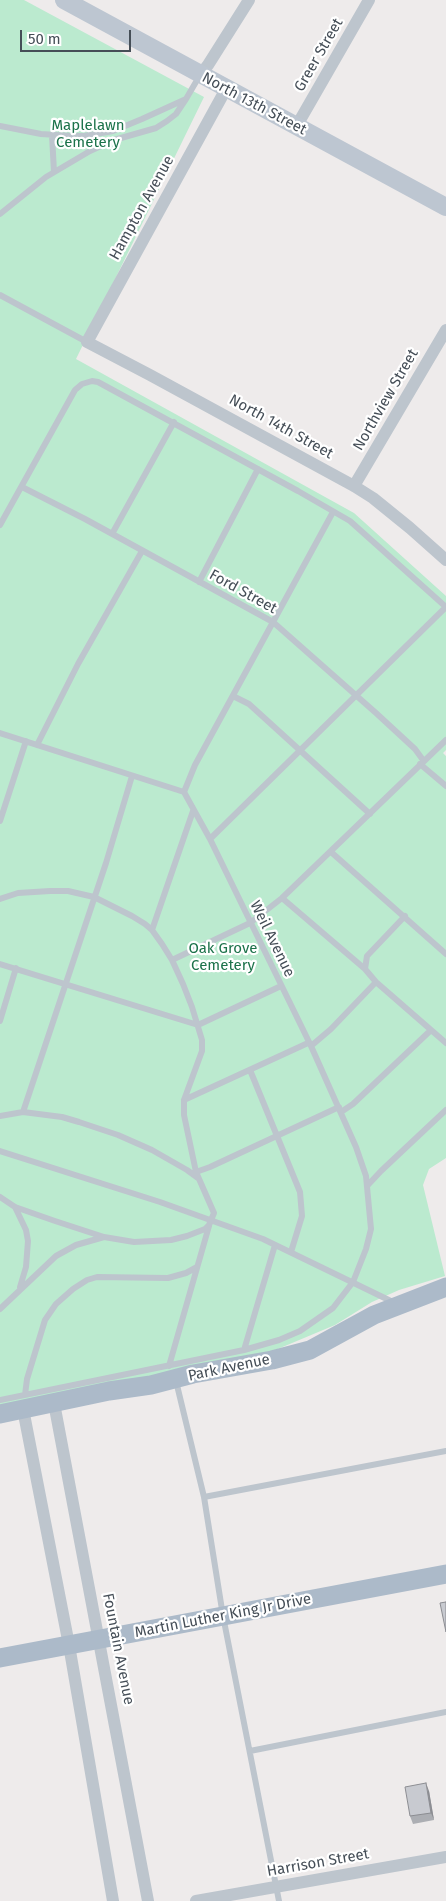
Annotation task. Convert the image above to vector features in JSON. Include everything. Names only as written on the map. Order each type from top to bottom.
[{"type":"main road","name":"North 13th Street","points":[[64,0],[446,207]]},
{"type":"main road","name":"Park Avenue","points":[[0,1414],[24,1402],[54,1403],[172,1373],[193,1374],[272,1360],[310,1350],[374,1314],[446,1287]]},
{"type":"main road","name":"Martin Luther King Jr Drive","points":[[0,1658],[446,1574]]},
{"type":"street","points":[[200,75],[249,0]]},
{"type":"street","name":"Greer Street","points":[[296,127],[369,0]]},
{"type":"street","name":"Hampton Avenue","points":[[87,342],[226,89]]},
{"type":"street","name":"Northview Street","points":[[354,486],[446,330]]},
{"type":"street","name":"North 14th Street","points":[[87,342],[354,486],[373,498],[446,560]]},
{"type":"street","points":[[24,1402],[69,1645],[113,1901]]},
{"type":"street","name":"Fountain Avenue","points":[[54,1403],[148,1901]]},
{"type":"street","name":"Harrison Street","points":[[196,1901],[446,1857]]},
{"type":"lane","points":[[0,214],[34,185],[103,144],[156,128],[176,114],[200,75]]},
{"type":"lane","points":[[0,126],[52,135],[84,136],[113,130],[142,119],[186,98]]},
{"type":"lane","points":[[52,135],[54,172]]},
{"type":"lane","points":[[0,295],[87,342]]},
{"type":"lane","points":[[0,525],[75,390],[82,384],[92,381],[106,385],[174,422],[356,526],[446,607],[210,839]]},
{"type":"lane","points":[[112,534],[174,422]]},
{"type":"lane","points":[[199,582],[258,469]]},
{"type":"lane","name":"Ford Street","points":[[22,487],[273,622],[414,749],[421,762],[446,786]]},
{"type":"lane","points":[[0,733],[184,792],[195,765],[333,512]]},
{"type":"lane","points":[[37,745],[78,664],[142,551]]},
{"type":"lane","points":[[233,696],[250,704],[370,814]]},
{"type":"lane","points":[[172,960],[250,923],[282,898],[370,814],[421,762],[446,740]]},
{"type":"lane","points":[[0,822],[26,741]]},
{"type":"lane","points":[[23,1112],[66,985],[132,776]]},
{"type":"lane","name":"Weil Avenue","points":[[0,1400],[24,1402],[172,1373],[279,1340],[305,1328],[333,1308],[353,1282],[366,1249],[370,1229],[366,1176],[362,1161],[281,986],[210,839],[184,792]]},
{"type":"lane","points":[[152,930],[193,811]]},
{"type":"lane","points":[[331,852],[446,954]]},
{"type":"lane","points":[[0,899],[18,893],[68,891],[94,897],[132,916],[152,930],[172,960],[198,1025],[202,1051],[184,1100],[184,1115],[197,1175],[214,1213],[197,1268],[172,1373],[204,1497],[223,1616],[279,1901]]},
{"type":"lane","points":[[282,898],[365,969],[376,982],[446,1043]]},
{"type":"lane","points":[[365,969],[367,956],[405,916]]},
{"type":"lane","points":[[0,964],[198,1025],[281,986]]},
{"type":"lane","points":[[0,1021],[16,968]]},
{"type":"lane","points":[[184,1100],[309,1045],[331,1029],[376,982]]},
{"type":"lane","points":[[197,1175],[276,1136],[340,1110],[361,1097],[430,1031]]},
{"type":"lane","points":[[250,1070],[276,1136],[294,1173],[302,1199],[302,1216],[291,1252]]},
{"type":"lane","points":[[367,1186],[380,1170],[446,1110]]},
{"type":"lane","points":[[0,1116],[23,1112],[62,1117],[118,1135],[197,1175]]},
{"type":"lane","points":[[0,1151],[275,1245],[397,1304]]},
{"type":"lane","points":[[0,1197],[15,1207],[104,1237],[134,1242],[170,1240],[187,1236],[205,1229],[210,1222]]},
{"type":"lane","points":[[15,1207],[26,1230],[28,1241],[26,1267],[19,1291]]},
{"type":"lane","points":[[0,1308],[56,1256],[76,1245],[104,1237]]},
{"type":"lane","points":[[244,1350],[275,1245]]},
{"type":"lane","points":[[24,1402],[27,1379],[45,1320],[56,1304],[73,1289],[97,1277],[168,1278],[197,1268]]},
{"type":"lane","points":[[204,1497],[446,1451]]},
{"type":"lane","points":[[250,1751],[446,1712]]},
{"type":"green space","name":"Oak Grove Cemetery","points":[[0,0],[24,0],[204,97],[76,359],[354,513],[446,596],[446,750],[443,753],[446,756],[446,1158],[429,1169],[423,1185],[445,1276],[399,1290],[372,1302],[335,1325],[273,1351],[0,1408]]},
{"type":"building","points":[[446,1602],[446,1632],[440,1603]]},
{"type":"building","points":[[426,1783],[431,1813],[410,1816],[405,1787]]},
{"type":"park label","name":"Maplelawn Cemetery","points":[[88,134]]}]
